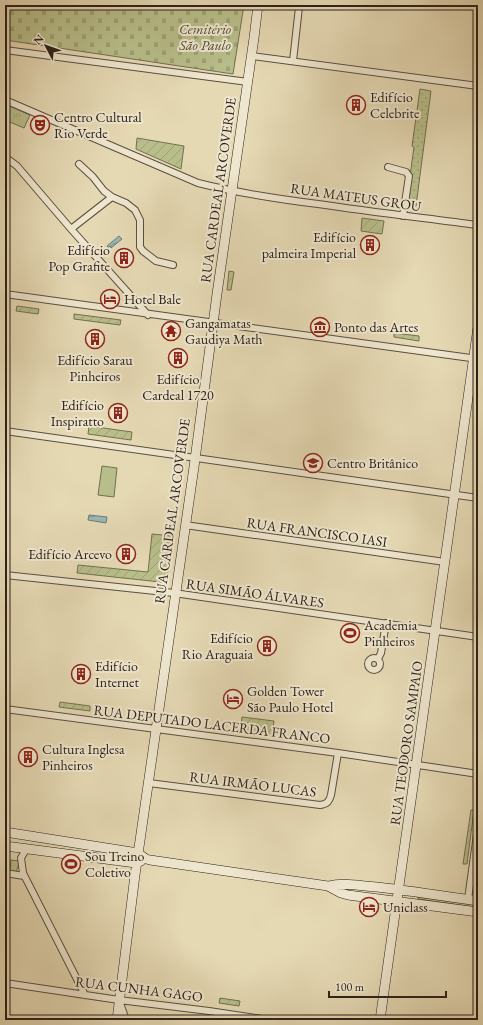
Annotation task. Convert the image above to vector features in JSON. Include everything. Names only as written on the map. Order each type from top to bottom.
[{"type":"main road","name":"RUA CARDEAL ARCOVERDE","points":[[119,1000],[136,863],[149,783],[174,593],[195,458],[258,5]]},
{"type":"main road","name":"RUA TEODORO SAMPAIO","points":[[380,1020],[398,901],[454,495],[476,359],[478,327]]},
{"type":"main road","points":[[5,832],[138,853],[146,859],[328,886],[344,884],[478,901]]},
{"type":"main road","points":[[5,848],[27,848],[136,863],[146,859]]},
{"type":"main road","points":[[328,886],[348,895],[478,912]]},
{"type":"main road","points":[[117,1020],[119,1000]]},
{"type":"street","points":[[293,61],[299,7]]},
{"type":"street","points":[[5,50],[248,82]]},
{"type":"street","points":[[252,56],[478,86]]},
{"type":"street","name":"RUA MATEUS GROU","points":[[5,100],[198,183],[232,191],[403,216],[478,224]]},
{"type":"street","points":[[5,157],[17,166],[148,315]]},
{"type":"street","points":[[79,164],[93,177],[104,191],[112,197],[126,202],[135,210],[140,220],[140,247],[143,252],[156,261],[174,265]]},
{"type":"street","points":[[388,167],[402,170],[409,176],[403,216]]},
{"type":"street","points":[[71,229],[112,197]]},
{"type":"street","points":[[5,294],[148,315],[213,322],[476,359]]},
{"type":"street","points":[[5,431],[478,498]]},
{"type":"street","name":"RUA FRANCISCO IASI","points":[[185,525],[445,562]]},
{"type":"street","name":"RUA SIMÃO ÁLVARES","points":[[5,575],[174,593],[478,636]]},
{"type":"street","points":[[378,659],[381,653],[386,623]]},
{"type":"street","name":"RUA DEPUTADO LACERDA FRANCO","points":[[5,709],[338,753],[416,766],[478,774]]},
{"type":"street","name":"RUA IRMÃO LUCAS","points":[[149,783],[320,805],[329,802],[338,753]]},
{"type":"street","points":[[468,899],[478,827]]},
{"type":"street","points":[[27,848],[21,858],[24,876],[85,995]]},
{"type":"street","points":[[5,873],[24,876]]},
{"type":"street","name":"RUA CUNHA GAGO","points":[[5,983],[119,1000],[209,1010],[253,1019],[269,1020]]},
{"type":"street","name":"RUA CARDEAL ARCOVERDE","points":[[119,1000],[126,1020]]},
{"type":"green space","name":"Cemitério São Paulo","points":[[5,5],[244,5],[233,74],[5,40]]},
{"type":"green space","points":[[420,89],[431,91],[416,206],[406,205]]},
{"type":"green space","points":[[5,104],[30,115],[24,128],[5,120]]},
{"type":"green space","points":[[137,138],[184,146],[181,169],[136,149]]},
{"type":"green space","points":[[362,218],[384,221],[382,234],[361,231]]},
{"type":"green space","points":[[229,271],[234,272],[231,290],[227,290]]},
{"type":"green space","points":[[17,306],[39,309],[38,314],[16,311]]},
{"type":"green space","points":[[74,314],[121,320],[120,325],[74,319]]},
{"type":"green space","points":[[394,333],[419,336],[419,341],[394,337]]},
{"type":"green space","points":[[89,426],[132,432],[131,440],[88,434]]},
{"type":"green space","points":[[102,466],[117,468],[114,497],[98,495]]},
{"type":"green space","points":[[152,534],[173,536],[166,581],[160,582],[77,573],[78,565],[148,572]]},
{"type":"green space","points":[[60,702],[90,706],[90,711],[59,707]]},
{"type":"green space","points":[[242,717],[274,721],[272,735],[240,731]]},
{"type":"green space","points":[[471,810],[474,810],[467,864],[463,864]]},
{"type":"green space","points":[[11,860],[20,861],[16,872],[10,871]]},
{"type":"green space","points":[[418,897],[478,905],[478,908],[418,899]]},
{"type":"green space","points":[[220,998],[240,1001],[239,1006],[219,1003]]},
{"type":"water","points":[[119,236],[122,239],[111,248],[110,246],[108,248],[107,246]]},
{"type":"water","points":[[89,515],[107,517],[106,523],[88,520]]},
{"type":"place","name":"Edifício Celebrite","points":[[356,105]]},
{"type":"place","name":"Centro Cultural Rio Verde","points":[[40,125]]},
{"type":"place","name":"Edifício palmeira Imperial","points":[[370,245]]},
{"type":"place","name":"Edifício Pop Grafite","points":[[124,258]]},
{"type":"place","name":"Hotel Bale","points":[[110,299]]},
{"type":"place","name":"Ponto das Artes","points":[[320,327]]},
{"type":"place","name":"Gangamatas Gaudiya Math","points":[[171,331]]},
{"type":"place","name":"Edifício Sarau Pinheiros","points":[[95,339]]},
{"type":"place","name":"Edifício Cardeal 1720","points":[[178,358]]},
{"type":"place","name":"Edifício Inspiratto","points":[[118,413]]},
{"type":"place","name":"Centro Britânico","points":[[313,463]]},
{"type":"place","name":"Edifício Arcevo","points":[[126,554]]},
{"type":"place","name":"Academia Pinheiros","points":[[350,633]]},
{"type":"place","name":"Edifício Rio Araguaia","points":[[267,646]]},
{"type":"place","name":"Edifício Internet","points":[[81,674]]},
{"type":"place","name":"Golden Tower São Paulo Hotel","points":[[233,699]]},
{"type":"place","name":"Cultura Inglesa Pinheiros","points":[[28,757]]},
{"type":"place","name":"Sou Treino Coletivo","points":[[71,864]]},
{"type":"place","name":"Uniclass","points":[[369,907]]}]
